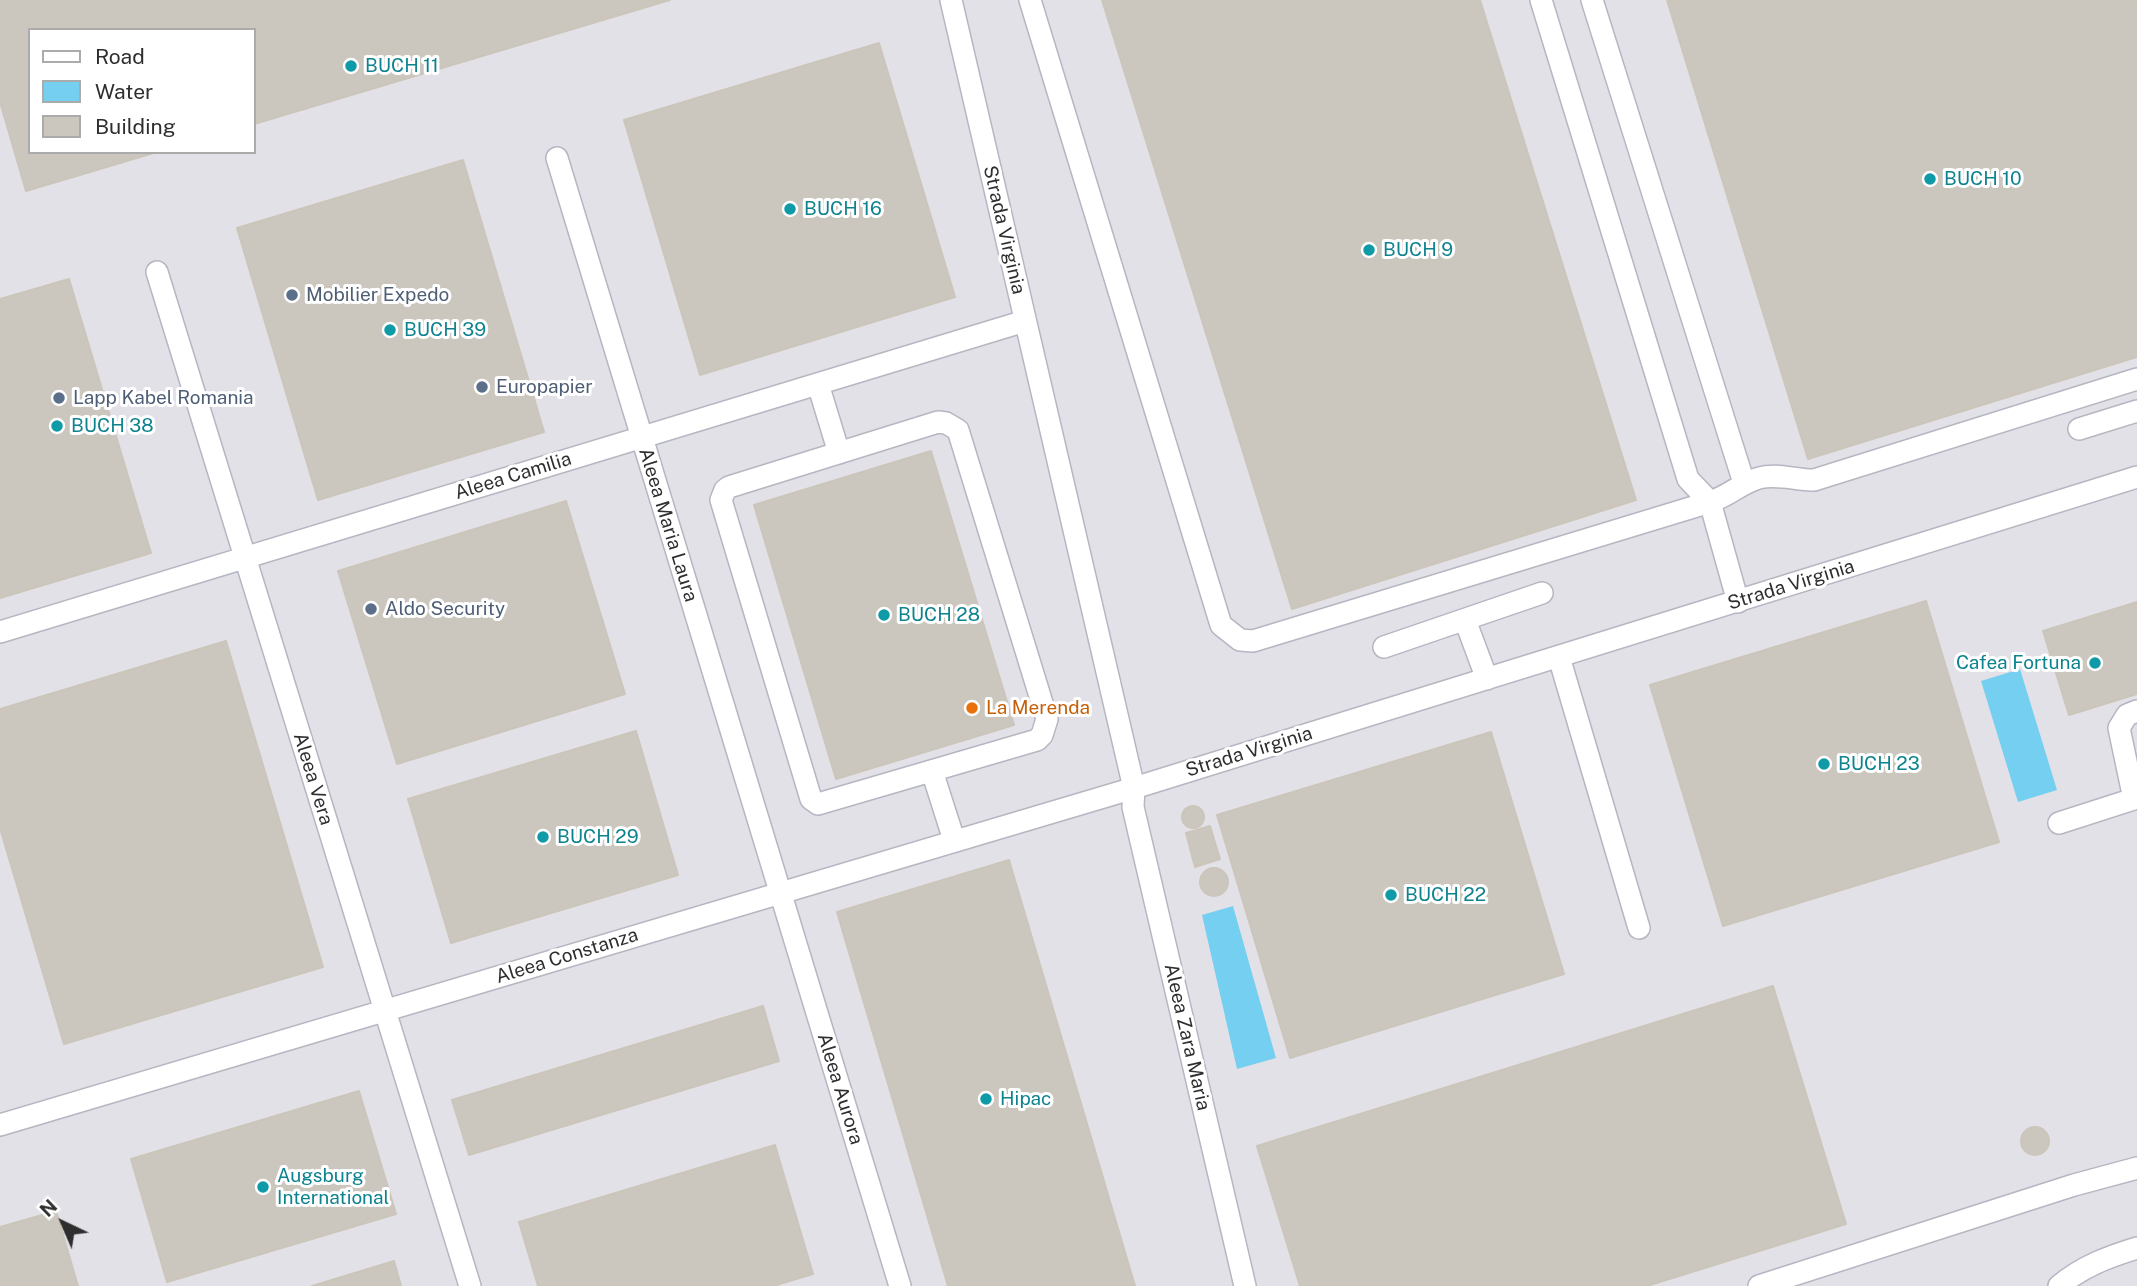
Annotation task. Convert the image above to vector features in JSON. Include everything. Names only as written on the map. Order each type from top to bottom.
[{"type":"street","name":"Strada Virginia","points":[[951,0],[1134,788],[2137,477]]},
{"type":"street","points":[[1030,0],[1221,625],[1240,640],[1253,641],[1726,497],[1744,483],[1761,477],[1814,480],[2137,379]]},
{"type":"street","points":[[1541,0],[1688,479],[1710,502],[1738,602]]},
{"type":"street","points":[[1592,0],[1744,483]]},
{"type":"street","name":"Aleea Maria Laura","points":[[557,158],[780,892]]},
{"type":"street","name":"Aleea Vera","points":[[157,272],[470,1286]]},
{"type":"street","name":"Aleea Camilia","points":[[0,632],[1026,321]]},
{"type":"street","points":[[818,384],[839,453]]},
{"type":"street","points":[[2080,429],[2137,411]]},
{"type":"street","points":[[938,422],[946,422],[958,430],[1047,719],[1046,728],[1037,740],[823,804],[811,799],[721,500],[729,487],[839,453],[938,422]]},
{"type":"street","points":[[1384,647],[1542,593]]},
{"type":"street","points":[[1465,620],[1488,679]]},
{"type":"street","points":[[1559,657],[1639,928]]},
{"type":"street","points":[[2059,823],[2136,798],[2119,728],[2127,715],[2137,711]]},
{"type":"street","points":[[932,771],[954,841]]},
{"type":"street","name":"Aleea Constanza","points":[[0,1125],[1134,788]]},
{"type":"street","name":"Aleea Zara Maria","points":[[1134,788],[1133,807],[1245,1286]]},
{"type":"street","name":"Aleea Aurora","points":[[780,892],[900,1286]]},
{"type":"street","points":[[1759,1286],[2074,1185],[2137,1168]]},
{"type":"street","points":[[2059,1286],[2072,1275],[2099,1260],[2137,1248]]},
{"type":"shaded area","points":[[0,0],[2137,0],[2137,1286],[0,1286]]},
{"type":"water","points":[[2020,669],[2057,790],[2018,802],[1981,681]]},
{"type":"water","points":[[1233,906],[1276,1058],[1237,1069],[1202,915]]},
{"type":"building","name":"BUCH 11","points":[[0,0],[670,0],[256,123],[256,28],[28,28],[28,154],[150,154],[26,191],[0,102]]},
{"type":"building","name":"BUCH 9","points":[[1102,0],[1480,0],[1636,500],[1292,609]]},
{"type":"building","name":"BUCH 10","points":[[1667,0],[2137,0],[2137,357],[1808,459]]},
{"type":"building","name":"BUCH 16","points":[[879,43],[955,297],[700,375],[624,120]]},
{"type":"building","name":"BUCH 39","points":[[463,160],[544,432],[318,500],[237,228]]},
{"type":"building","name":"BUCH 38","points":[[69,279],[151,553],[0,598],[0,299]]},
{"type":"building","name":"BUCH 28","points":[[931,451],[1014,725],[836,779],[754,505]]},
{"type":"building","points":[[566,501],[625,694],[397,764],[338,571]]},
{"type":"building","name":"BUCH 23","points":[[1926,601],[1999,842],[1723,926],[1650,685]]},
{"type":"building","name":"Cafea Fortuna","points":[[2137,602],[2137,694],[2069,715],[2043,631]]},
{"type":"building","points":[[226,641],[323,967],[64,1044],[0,828],[0,709]]},
{"type":"building","name":"BUCH 29","points":[[636,731],[678,875],[451,943],[408,799]]},
{"type":"building","name":"BUCH 22","points":[[1491,732],[1564,974],[1290,1058],[1217,815]]},
{"type":"building","points":[[1193,806],[1201,809],[1204,817],[1201,825],[1193,828],[1185,825],[1182,817],[1185,809]]},
{"type":"building","points":[[1210,826],[1220,859],[1195,867],[1186,833]]},
{"type":"building","name":"Hipac","points":[[1009,860],[1135,1286],[948,1286],[837,912]]},
{"type":"building","points":[[1214,868],[1224,872],[1228,882],[1224,892],[1214,896],[1204,892],[1200,882],[1204,872]]},
{"type":"building","points":[[1773,986],[1846,1224],[1647,1286],[1300,1286],[1257,1146]]},
{"type":"building","points":[[763,1006],[779,1061],[469,1155],[452,1100]]},
{"type":"building","name":"Augsburg International","points":[[359,1091],[396,1214],[167,1282],[131,1159]]},
{"type":"building","points":[[2035,1127],[2045,1131],[2049,1141],[2045,1151],[2035,1155],[2025,1151],[2021,1141],[2025,1131]]},
{"type":"building","points":[[775,1145],[813,1274],[773,1286],[538,1286],[519,1222]]},
{"type":"building","points":[[56,1211],[78,1286],[0,1286],[0,1227]]},
{"type":"building","points":[[394,1261],[401,1286],[312,1286]]},
{"type":"place","name":"BUCH 11","points":[[351,66]]},
{"type":"place","name":"BUCH 10","points":[[1930,179]]},
{"type":"place","name":"BUCH 16","points":[[790,209]]},
{"type":"place","name":"BUCH 9","points":[[1369,250]]},
{"type":"place","name":"Mobilier Expedo","points":[[292,295]]},
{"type":"place","name":"BUCH 39","points":[[390,330]]},
{"type":"place","name":"Europapier","points":[[482,387]]},
{"type":"place","name":"Lapp Kabel Romania","points":[[59,398]]},
{"type":"place","name":"BUCH 38","points":[[57,426]]},
{"type":"place","name":"Aldo Security","points":[[371,609]]},
{"type":"place","name":"BUCH 28","points":[[884,615]]},
{"type":"place","name":"Cafea Fortuna","points":[[2095,663]]},
{"type":"place","name":"La Merenda","points":[[972,708]]},
{"type":"place","name":"BUCH 23","points":[[1824,764]]},
{"type":"place","name":"BUCH 29","points":[[543,837]]},
{"type":"place","name":"BUCH 22","points":[[1391,895]]},
{"type":"place","name":"Hipac","points":[[986,1099]]},
{"type":"place","name":"Augsburg International","points":[[263,1187]]}]
